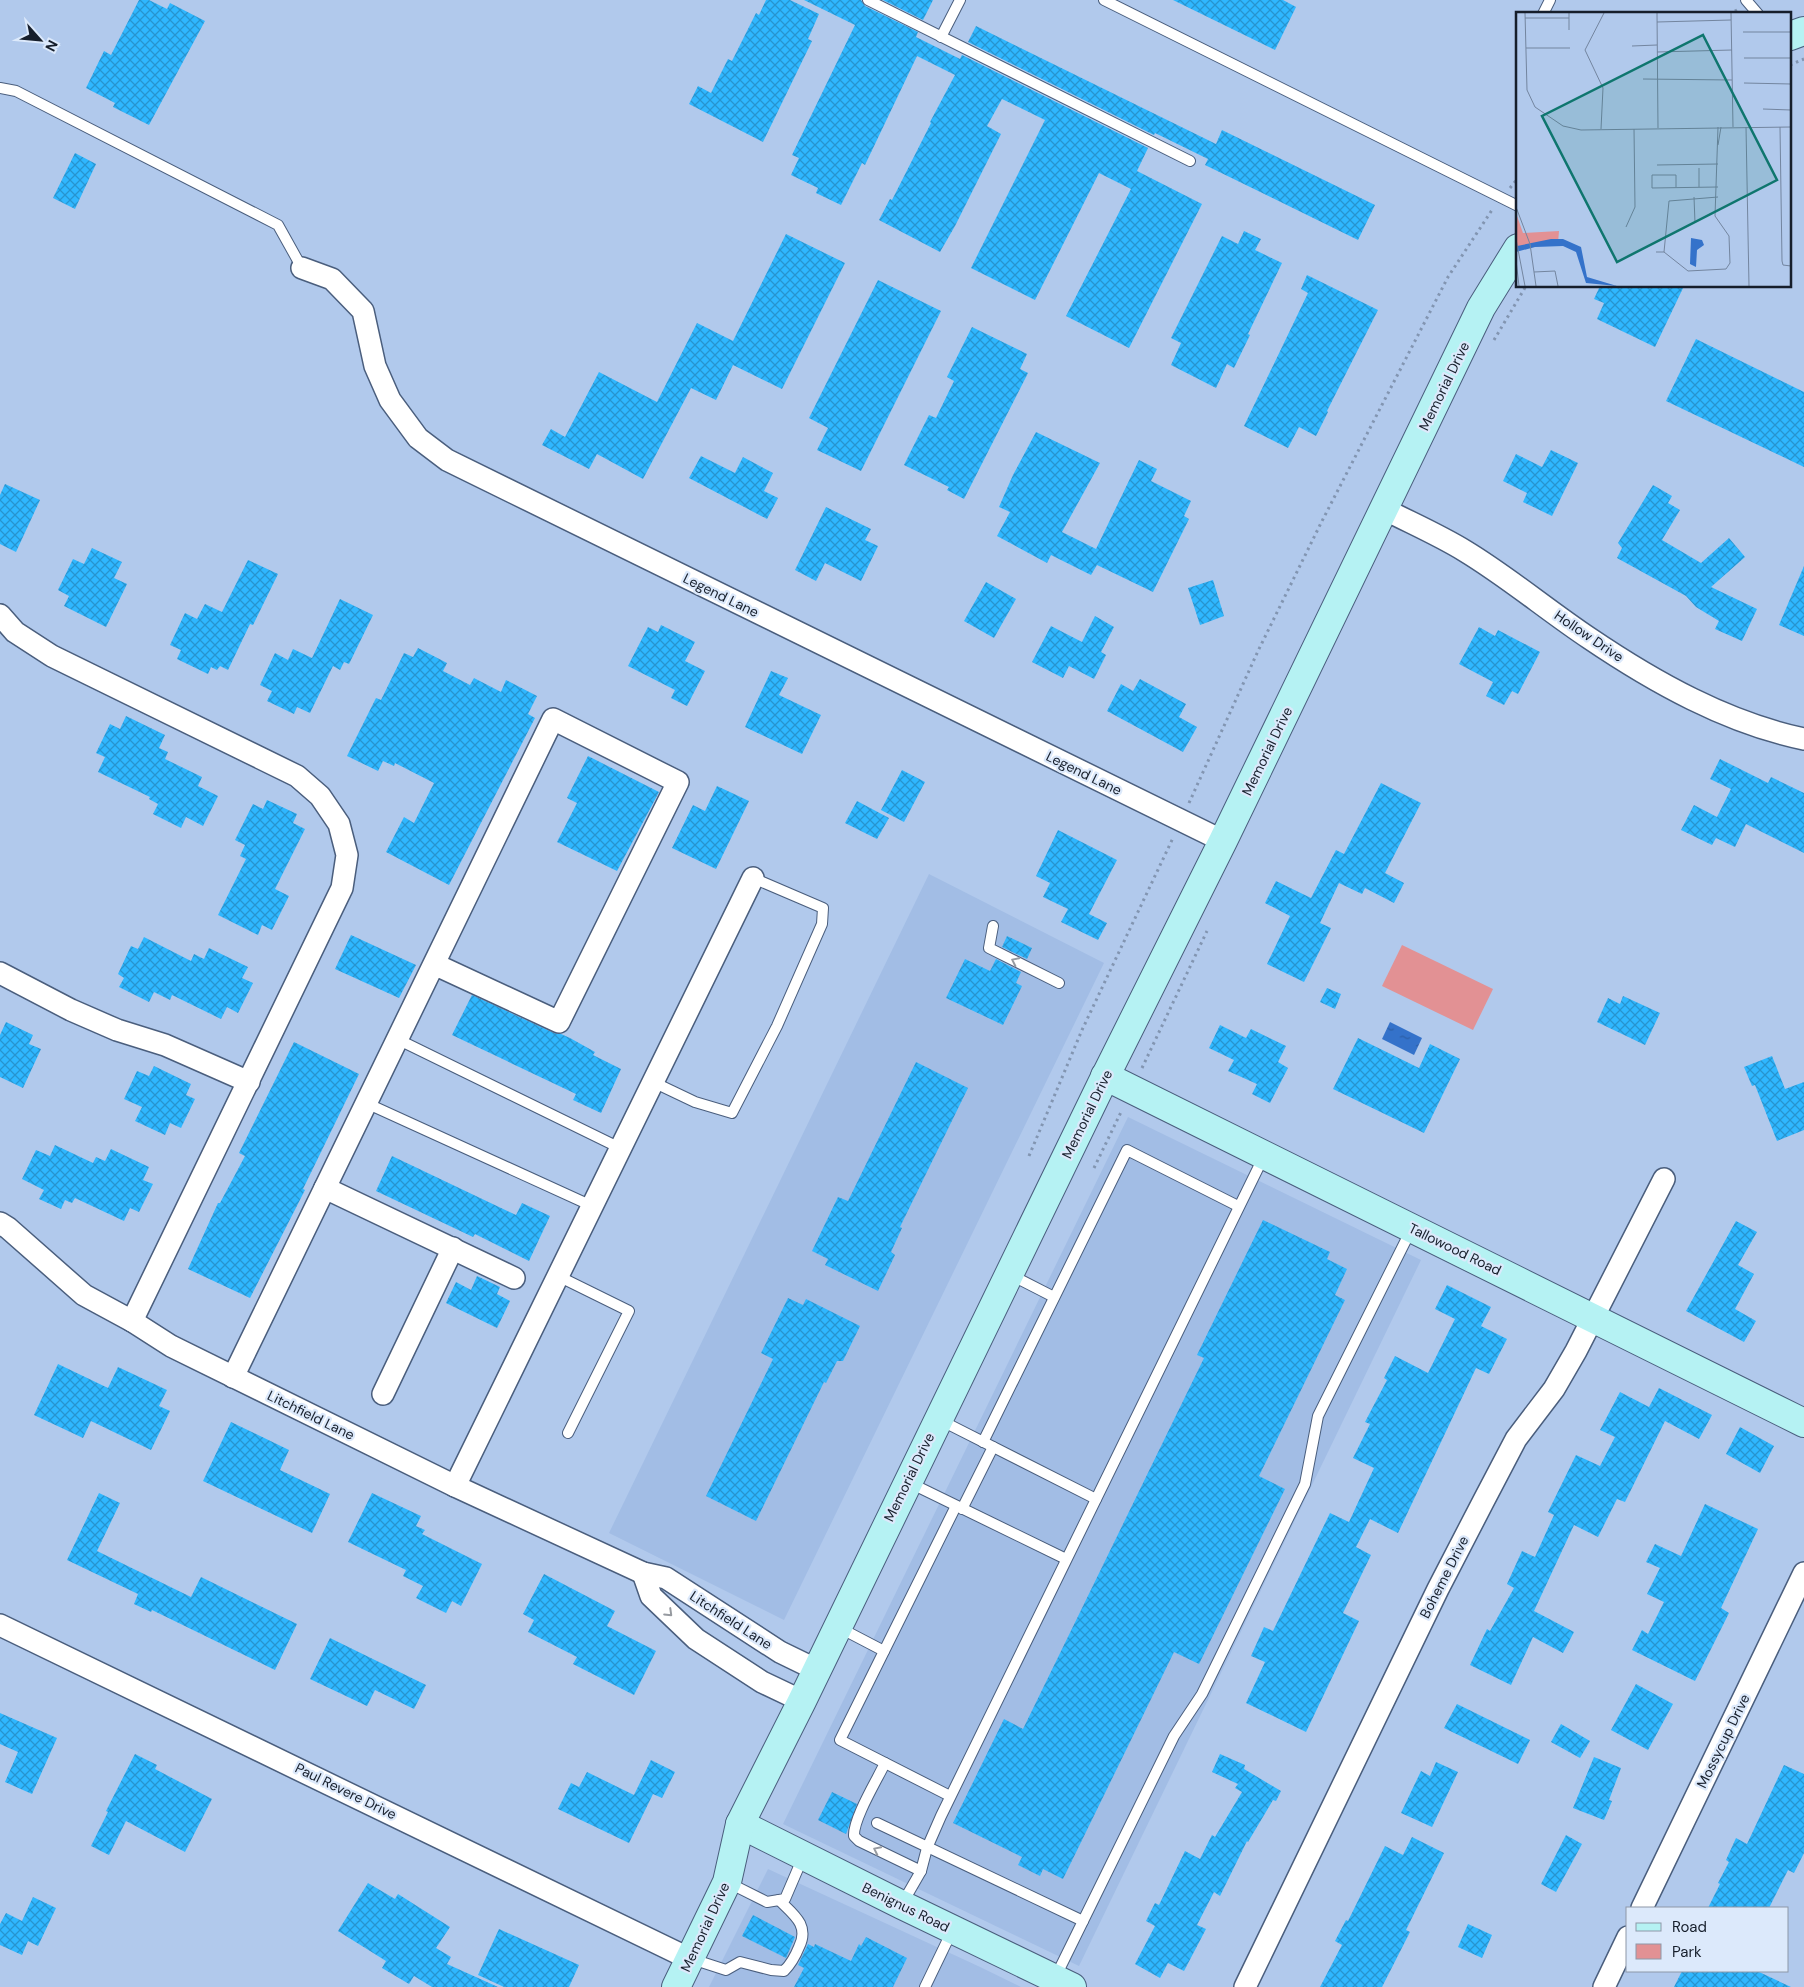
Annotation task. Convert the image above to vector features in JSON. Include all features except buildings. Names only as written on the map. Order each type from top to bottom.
[{"type":"main road","points":[[1792,35],[1804,31]]},
{"type":"main road","name":"Memorial Drive","points":[[676,1987],[727,1882],[740,1824],[1223,841],[1482,308],[1516,251]]},
{"type":"main road","name":"Tallowood Road","points":[[1106,1076],[1804,1423]]},
{"type":"main road","name":"Benignus Road","points":[[740,1824],[1050,1979]]},
{"type":"street","name":"Legend Lane","points":[[302,268],[332,279],[363,311],[375,366],[390,400],[418,438],[447,460],[1223,841]]},
{"type":"street","name":"Hollow Drive","points":[[1384,509],[1465,551],[1589,638],[1650,676],[1716,710],[1781,734],[1804,739]]},
{"type":"street","points":[[0,615],[15,632],[52,656],[297,776],[320,796],[339,824],[348,855],[342,888],[132,1321]]},
{"type":"street","points":[[233,1377],[553,719],[678,782],[559,1022],[434,964]]},
{"type":"street","points":[[456,1486],[753,878]]},
{"type":"street","points":[[0,973],[71,1010],[117,1030],[165,1045],[249,1082]]},
{"type":"street","name":"Boheme Drive","points":[[1245,1987],[1434,1598],[1483,1502],[1516,1439],[1554,1390],[1664,1179]]},
{"type":"street","points":[[325,1188],[514,1278]]},
{"type":"street","name":"Litchfield Lane","points":[[0,1223],[84,1295],[132,1321],[171,1346],[456,1486],[643,1573],[666,1578],[780,1652],[817,1670]]},
{"type":"street","points":[[383,1394],[452,1248]]},
{"type":"street","name":"Litchfield Lane","points":[[643,1573],[652,1596],[696,1639],[756,1678],[802,1701]]},
{"type":"street","name":"Mossycup Drive","points":[[1642,1907],[1804,1573]]},
{"type":"street","name":"Paul Revere Drive","points":[[0,1625],[690,1959]]},
{"type":"street","points":[[1604,1987],[1626,1941]]},
{"type":"lane","points":[[868,0],[1190,161]]},
{"type":"lane","points":[[941,37],[960,0]]},
{"type":"lane","points":[[1104,0],[1516,205]]},
{"type":"lane","points":[[1544,12],[1550,0]]},
{"type":"lane","points":[[1746,0],[1756,12]]},
{"type":"lane","points":[[0,88],[16,91],[278,225],[302,268]]},
{"type":"lane","points":[[653,1082],[696,1102],[732,1113],[777,1026],[822,924],[823,908],[753,878]]},
{"type":"lane","points":[[993,926],[989,948],[1059,983]]},
{"type":"lane","points":[[398,1039],[620,1148]]},
{"type":"lane","points":[[366,1103],[592,1206]]},
{"type":"lane","points":[[983,1442],[1126,1150],[1238,1206]]},
{"type":"lane","points":[[902,1905],[921,1871],[927,1848],[950,1796],[1264,1156]]},
{"type":"lane","points":[[1050,1979],[1083,1921],[1174,1736],[1202,1694],[1305,1484],[1318,1416],[1412,1228]]},
{"type":"lane","points":[[1009,1274],[1054,1297]]},
{"type":"lane","points":[[558,1276],[629,1311],[568,1433]]},
{"type":"lane","points":[[938,1419],[1096,1499]]},
{"type":"lane","points":[[950,1796],[840,1740],[884,1650],[993,1447]]},
{"type":"lane","points":[[907,1482],[1066,1559]]},
{"type":"lane","points":[[838,1627],[884,1650]]},
{"type":"lane","points":[[885,1763],[858,1818],[854,1829],[854,1836],[859,1841],[921,1871]]},
{"type":"lane","points":[[877,1823],[1083,1921]]},
{"type":"lane","points":[[727,1882],[767,1902],[785,1899],[803,1857]]},
{"type":"lane","points":[[690,1959],[726,1970],[740,1962],[771,1970],[784,1971],[792,1962],[803,1940],[804,1932],[797,1918],[779,1900]]},
{"type":"lane","points":[[925,1987],[953,1930]]},
{"type":"path","points":[[1792,63],[1804,59]]},
{"type":"path","points":[[1029,1156],[1082,1030],[1141,909],[1258,651],[1317,531],[1448,277],[1477,232],[1516,180]]},
{"type":"shaded area","points":[[929,874],[1104,963],[784,1620],[609,1533]]},
{"type":"shaded area","points":[[1128,1117],[1421,1260],[1079,1966],[783,1824]]},
{"type":"shaded area","points":[[768,1869],[978,1966],[1021,1987],[709,1987]]},
{"type":"green space","points":[[1402,945],[1493,989],[1473,1030],[1382,986]]},
{"type":"water","points":[[1390,1022],[1422,1038],[1414,1055],[1382,1039]]}]
